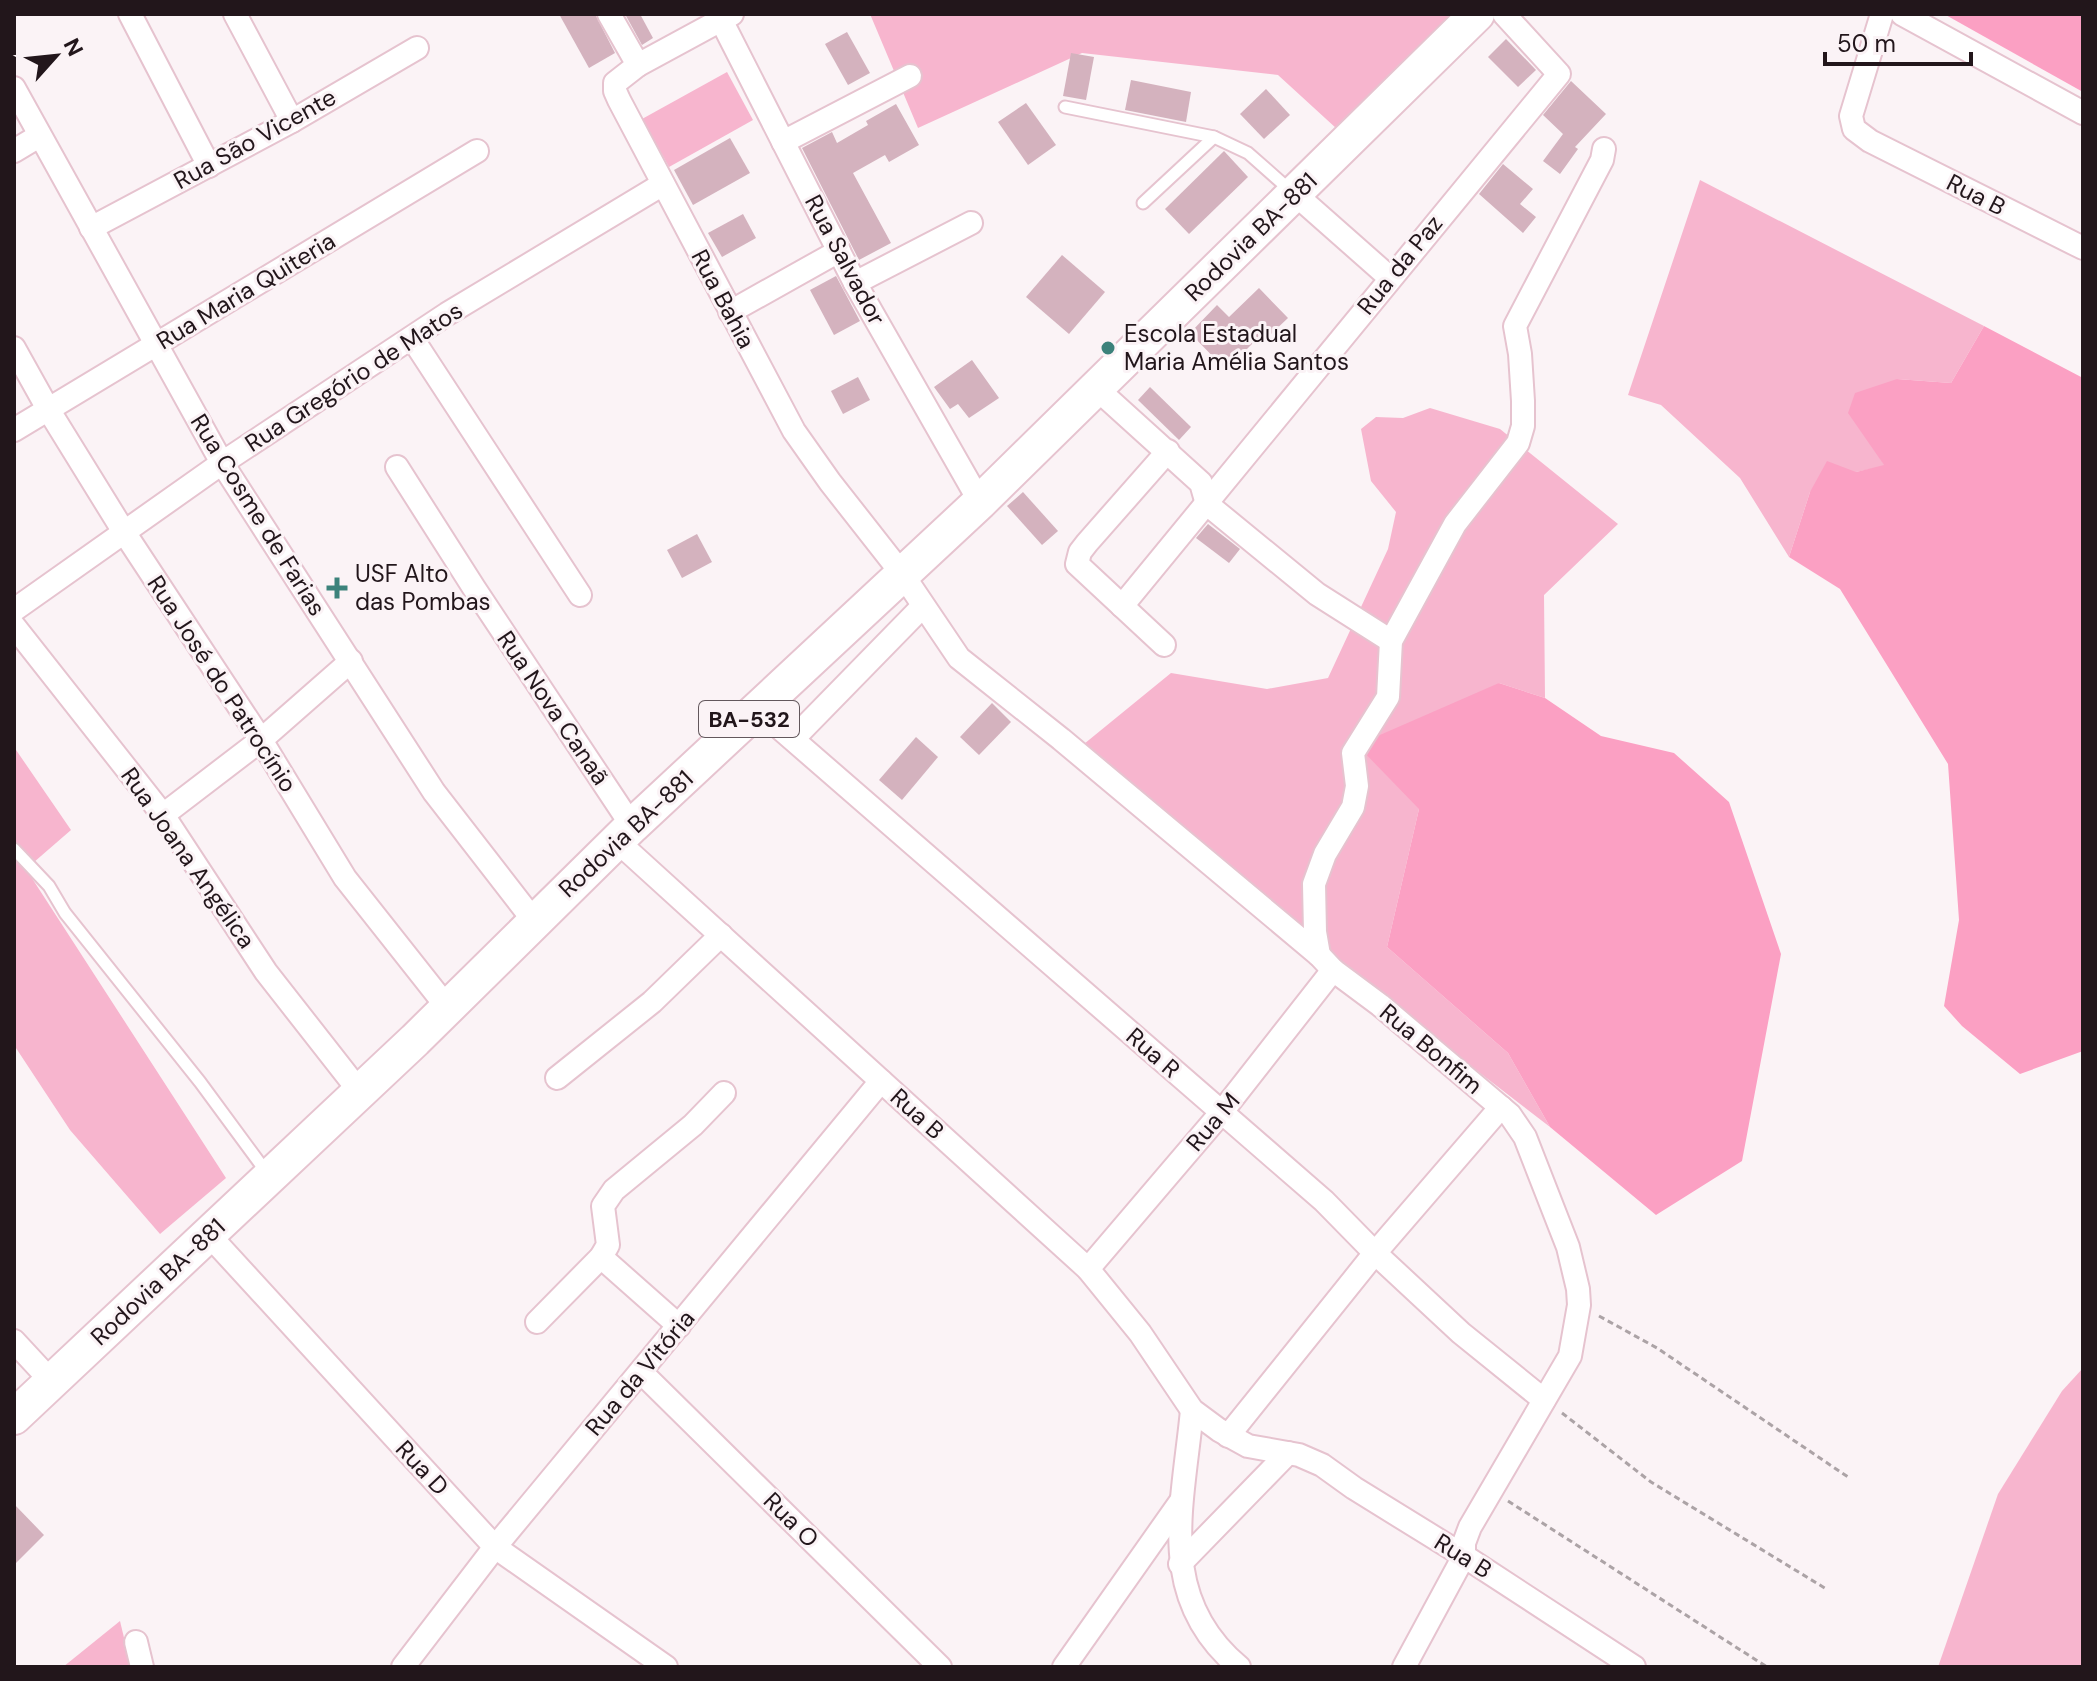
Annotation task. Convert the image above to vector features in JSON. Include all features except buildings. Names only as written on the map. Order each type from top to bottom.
[{"type":"main road","name":"Rodovia BA-881","points":[[14,1417],[360,1092],[624,834],[980,502],[1477,14]]},
{"type":"street","points":[[130,14],[209,166]]},
{"type":"street","points":[[235,14],[292,121]]},
{"type":"street","points":[[609,14],[638,65],[724,16]]},
{"type":"street","name":"Rua da Paz","points":[[1122,606],[1389,277],[1559,74],[1504,14]]},
{"type":"street","name":"Rua B","points":[[1882,14],[1851,116],[1854,129],[1870,141],[2083,248]]},
{"type":"street","points":[[1902,14],[2083,113]]},
{"type":"street","name":"Rua Salvador","points":[[724,16],[783,142],[855,283],[980,502]]},
{"type":"street","name":"Rua São Vicente","points":[[91,228],[292,121],[417,48]]},
{"type":"street","name":"Rua Bahia","points":[[638,65],[615,83],[615,91],[663,184],[794,431],[903,575]]},
{"type":"street","points":[[783,142],[910,76]]},
{"type":"street","name":"Rua Cosme de Farias","points":[[14,88],[222,463],[434,792],[534,921]]},
{"type":"street","points":[[14,151],[39,136]]},
{"type":"street","points":[[1326,962],[1313,902],[1317,873],[1353,807],[1357,786],[1353,753],[1388,697],[1391,641],[1455,524],[1518,443],[1523,426],[1523,401],[1515,326],[1602,160],[1604,149]]},
{"type":"street","name":"Rua Maria Quiteria","points":[[14,430],[477,151]]},
{"type":"street","name":"Rua Gregório de Matos","points":[[14,610],[222,463],[412,338],[663,184]]},
{"type":"street","points":[[1295,194],[1389,277]]},
{"type":"street","points":[[855,283],[971,223]]},
{"type":"street","points":[[730,312],[839,251]]},
{"type":"street","points":[[412,338],[580,595]]},
{"type":"street","name":"Rua José do Patrocínio","points":[[14,348],[124,532],[261,740],[345,878],[447,1007]]},
{"type":"street","points":[[1096,388],[1201,483],[1207,504],[1317,594],[1391,641]]},
{"type":"street","points":[[1164,645],[1077,562],[1087,543],[1168,451]]},
{"type":"street","name":"Rua Nova Canaã","points":[[397,467],[624,834]]},
{"type":"street","name":"Rua Bonfim","points":[[903,575],[959,658],[1061,739],[1501,1107],[1525,1137],[1568,1247],[1578,1289],[1579,1305],[1570,1356],[1470,1527],[1464,1543],[1464,1556],[1404,1667]]},
{"type":"street","points":[[793,739],[922,607]]},
{"type":"street","name":"Rua Joana Angélica","points":[[14,626],[163,815],[266,972],[360,1092]]},
{"type":"street","points":[[163,815],[261,740],[351,661]]},
{"type":"street","name":"Rua R","points":[[759,710],[1324,1201],[1461,1333],[1544,1400]]},
{"type":"street","name":"Rua B","points":[[624,834],[721,935],[1088,1269],[1140,1333],[1192,1410],[1228,1436],[1254,1448],[1288,1453],[1322,1465],[1634,1667]]},
{"type":"street","points":[[557,1078],[652,1002],[721,935]]},
{"type":"street","name":"Rua M","points":[[1088,1269],[1221,1113],[1326,962]]},
{"type":"street","name":"Rua da Vitória","points":[[403,1667],[495,1547],[881,1081]]},
{"type":"street","points":[[537,1322],[601,1257],[608,1245],[603,1206],[614,1190],[693,1125],[724,1093]]},
{"type":"street","points":[[1228,1436],[1375,1253],[1501,1107]]},
{"type":"street","name":"Rua D","points":[[209,1235],[495,1547],[666,1667]]},
{"type":"street","points":[[601,1257],[679,1326]]},
{"type":"street","points":[[14,1341],[52,1382]]},
{"type":"street","name":"Rua O","points":[[641,1372],[940,1667]]},
{"type":"street","points":[[1192,1410],[1180,1564],[1192,1605],[1215,1659],[1239,1667]]},
{"type":"street","points":[[1180,1564],[1288,1453]]},
{"type":"street","points":[[1064,1667],[1183,1498]]},
{"type":"street","points":[[136,1642],[142,1667]]},
{"type":"lane","points":[[1065,107],[1214,137],[1248,153],[1295,194]]},
{"type":"lane","points":[[1143,203],[1214,137]]},
{"type":"lane","points":[[14,849],[49,886],[65,913],[200,1082],[270,1176]]},
{"type":"path","points":[[1579,1305],[1657,1348],[1848,1477]]},
{"type":"path","points":[[1544,1400],[1651,1482],[1828,1590]]},
{"type":"path","points":[[1490,1490],[1767,1667]]},
{"type":"shaded area","points":[[870,14],[1456,14],[1337,129],[1278,75],[1082,53],[918,128]]},
{"type":"shaded area","points":[[1944,14],[2083,14],[2083,92]]},
{"type":"shaded area","points":[[727,72],[753,120],[669,167],[642,119]]},
{"type":"shaded area","points":[[1700,180],[1984,326],[1951,383],[1897,379],[1870,442],[1885,466],[1856,472],[1810,492],[1789,557],[1740,478],[1661,405],[1628,395]]},
{"type":"shaded area","points":[[1984,326],[2083,378],[2083,1051],[2020,1074],[1962,1026],[1944,1006],[1959,920],[1948,764],[1840,589],[1789,557],[1810,492],[1827,461],[1856,472],[1884,465],[1848,413],[1855,393],[1897,379],[1951,383]]},
{"type":"shaded area","points":[[1430,408],[1500,429],[1618,524],[1544,595],[1545,698],[1499,683],[1419,809],[1387,947],[1508,1053],[1550,1127],[1354,976],[1084,744],[1171,673],[1267,689],[1328,678],[1388,549],[1396,512],[1371,481],[1361,429],[1376,417],[1403,418]]},
{"type":"shaded area","points":[[1499,683],[1545,698],[1601,736],[1674,753],[1729,802],[1781,954],[1742,1161],[1656,1215],[1550,1127],[1508,1053],[1387,947],[1419,809],[1357,745]]},
{"type":"shaded area","points":[[14,747],[71,830],[26,869],[226,1178],[160,1234],[70,1130],[14,1045]]},
{"type":"shaded area","points":[[2083,1368],[2083,1667],[1938,1667],[1998,1494],[2062,1391]]},
{"type":"shaded area","points":[[120,1621],[131,1667],[63,1667]]},
{"type":"place","name":"Escola Estadual Maria Amélia Santos","points":[[1108,348]]},
{"type":"place","name":"USF Alto das Pombas","points":[[337,588]]}]
